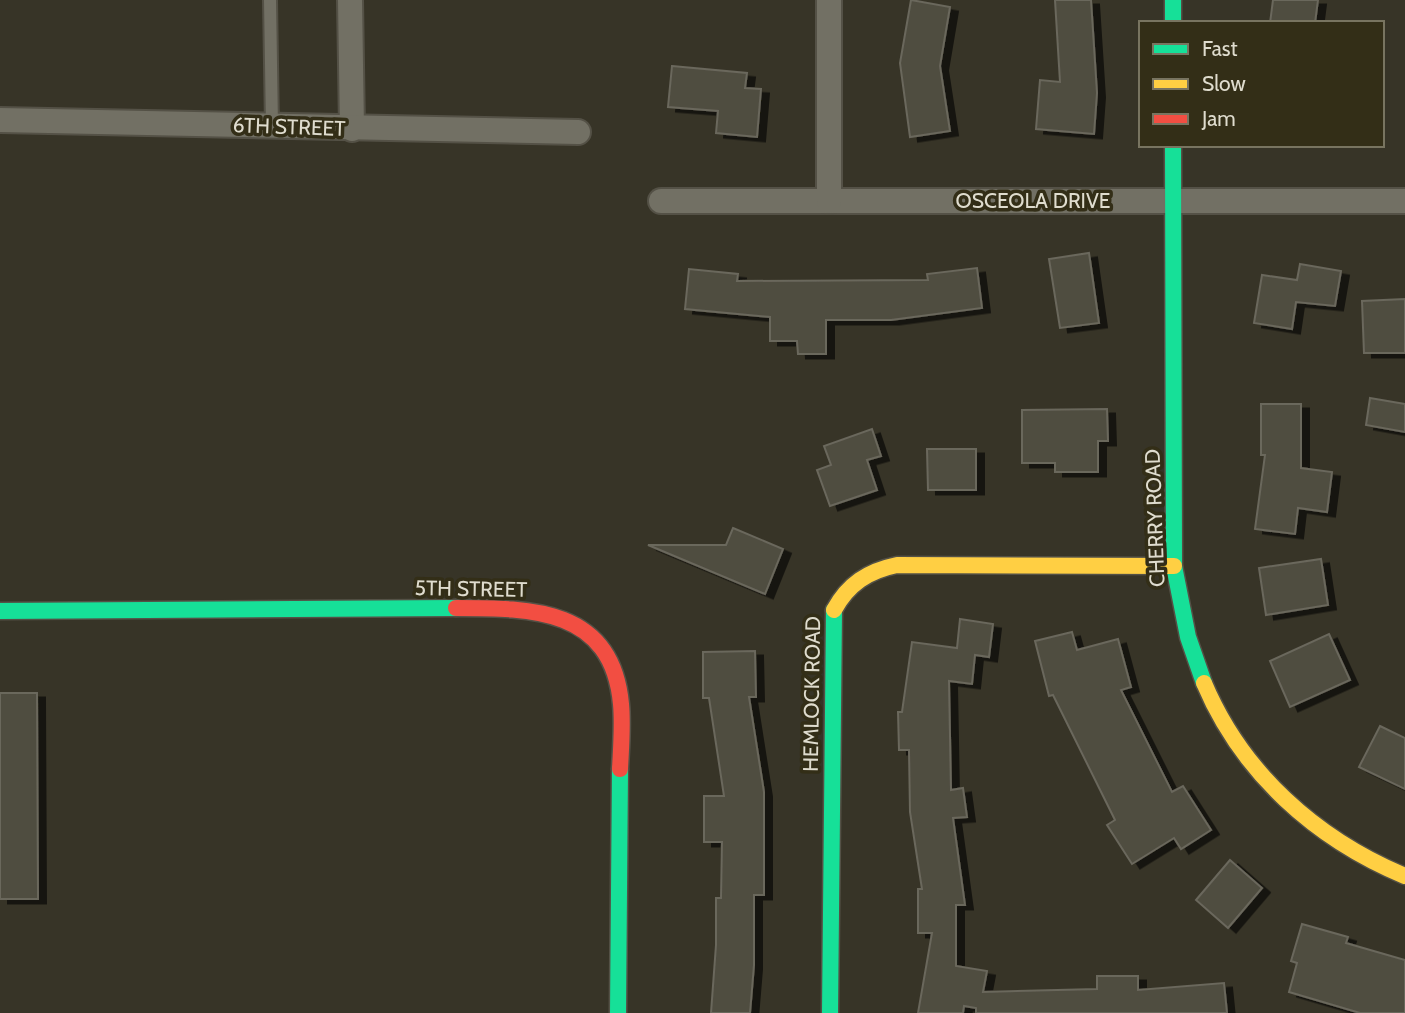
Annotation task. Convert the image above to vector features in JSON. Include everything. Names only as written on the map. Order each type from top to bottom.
[{"type":"street","points":[[350,0],[352,130]]},
{"type":"street","points":[[829,0],[829,201]]},
{"type":"street","points":[[1173,0],[1173,21]]},
{"type":"street","name":"6TH STREET","points":[[0,120],[352,130],[578,132]]},
{"type":"street","name":"CHERRY ROAD","points":[[1173,147],[1174,566],[1182,613],[1196,662],[1217,708],[1244,752],[1277,791],[1314,825],[1378,867],[1405,876]]},
{"type":"street","name":"OSCEOLA DRIVE","points":[[661,201],[1405,201]]},
{"type":"street","name":"HEMLOCK ROAD","points":[[830,1013],[832,614],[841,594],[866,574],[897,565],[1174,566]]},
{"type":"street","name":"5TH STREET","points":[[0,611],[521,608],[568,618],[589,633],[605,651],[617,675],[621,704],[618,1013]]},
{"type":"lane","points":[[270,0],[271,127]]},
{"type":"building","points":[[911,0],[950,7],[940,66],[950,131],[910,137],[900,63]]},
{"type":"building","points":[[1055,0],[1091,0],[1097,93],[1094,134],[1036,129],[1040,80],[1060,82]]},
{"type":"building","points":[[1273,0],[1318,0],[1315,21],[1270,21]]},
{"type":"building","points":[[672,66],[747,73],[745,88],[761,89],[757,137],[716,133],[718,111],[668,107]]},
{"type":"building","points":[[1089,253],[1099,323],[1060,328],[1049,259]]},
{"type":"building","points":[[1300,264],[1341,271],[1335,306],[1296,302],[1292,329],[1254,323],[1262,275],[1297,280]]},
{"type":"building","points":[[977,268],[982,308],[891,320],[826,320],[826,354],[798,354],[797,341],[770,341],[770,317],[685,309],[689,269],[738,274],[737,281],[928,280],[927,274]]},
{"type":"building","points":[[1405,299],[1405,353],[1364,353],[1362,301]]},
{"type":"building","points":[[1370,398],[1405,404],[1405,432],[1366,425]]},
{"type":"building","points":[[1261,404],[1301,404],[1301,468],[1332,472],[1327,512],[1298,508],[1295,534],[1255,529],[1265,455],[1261,455]]},
{"type":"building","points":[[1107,409],[1108,441],[1098,441],[1098,472],[1055,472],[1055,463],[1022,463],[1022,410]]},
{"type":"building","points":[[872,429],[881,456],[867,460],[877,490],[830,506],[817,470],[831,465],[824,446]]},
{"type":"building","points":[[927,449],[976,449],[976,490],[928,490]]},
{"type":"building","points":[[733,528],[783,549],[765,594],[648,545],[726,545]]},
{"type":"building","points":[[1321,559],[1328,605],[1266,615],[1259,568]]},
{"type":"building","points":[[960,619],[993,624],[989,657],[975,655],[972,684],[949,681],[951,790],[963,788],[967,817],[953,818],[965,905],[956,905],[956,966],[987,971],[983,992],[1097,989],[1097,976],[1138,976],[1138,990],[1224,983],[1227,1013],[976,1013],[976,1008],[964,1006],[963,1013],[918,1013],[932,933],[918,933],[918,889],[922,889],[910,812],[909,750],[899,750],[898,712],[902,712],[912,642],[957,648]]},
{"type":"building","points":[[1072,632],[1077,650],[1118,639],[1131,687],[1121,690],[1172,792],[1183,786],[1211,830],[1181,849],[1174,838],[1132,864],[1107,825],[1115,820],[1053,695],[1049,696],[1035,641]]},
{"type":"building","points":[[1329,634],[1350,680],[1290,707],[1270,661]]},
{"type":"building","points":[[755,651],[756,697],[749,697],[764,792],[764,895],[754,895],[754,965],[750,1013],[711,1013],[716,898],[721,898],[722,842],[704,842],[704,796],[724,796],[709,698],[703,698],[703,652]]},
{"type":"building","points":[[0,693],[37,693],[38,899],[0,899]]},
{"type":"building","points":[[1380,726],[1405,738],[1405,789],[1359,767]]},
{"type":"building","points":[[1230,860],[1262,888],[1228,928],[1196,900]]},
{"type":"building","points":[[1302,924],[1348,937],[1346,943],[1405,960],[1405,1013],[1360,1013],[1289,992],[1297,963],[1291,961]]},
{"type":"traffic: fast","points":[[1173,0],[1173,21]]},
{"type":"traffic: fast","points":[[1173,147],[1174,566],[1188,637],[1204,683]]},
{"type":"traffic: fast","points":[[0,611],[456,608]]},
{"type":"traffic: fast","points":[[830,1013],[834,610]]},
{"type":"traffic: fast","points":[[618,1013],[620,769]]},
{"type":"traffic: slow","points":[[834,610],[852,586],[860,580],[897,565],[1174,566]]},
{"type":"traffic: slow","points":[[1204,683],[1239,746],[1285,799],[1341,843],[1405,876]]},
{"type":"traffic: jam","points":[[456,608],[539,613],[564,620],[585,631],[602,649],[614,672],[622,712],[620,769]]}]
